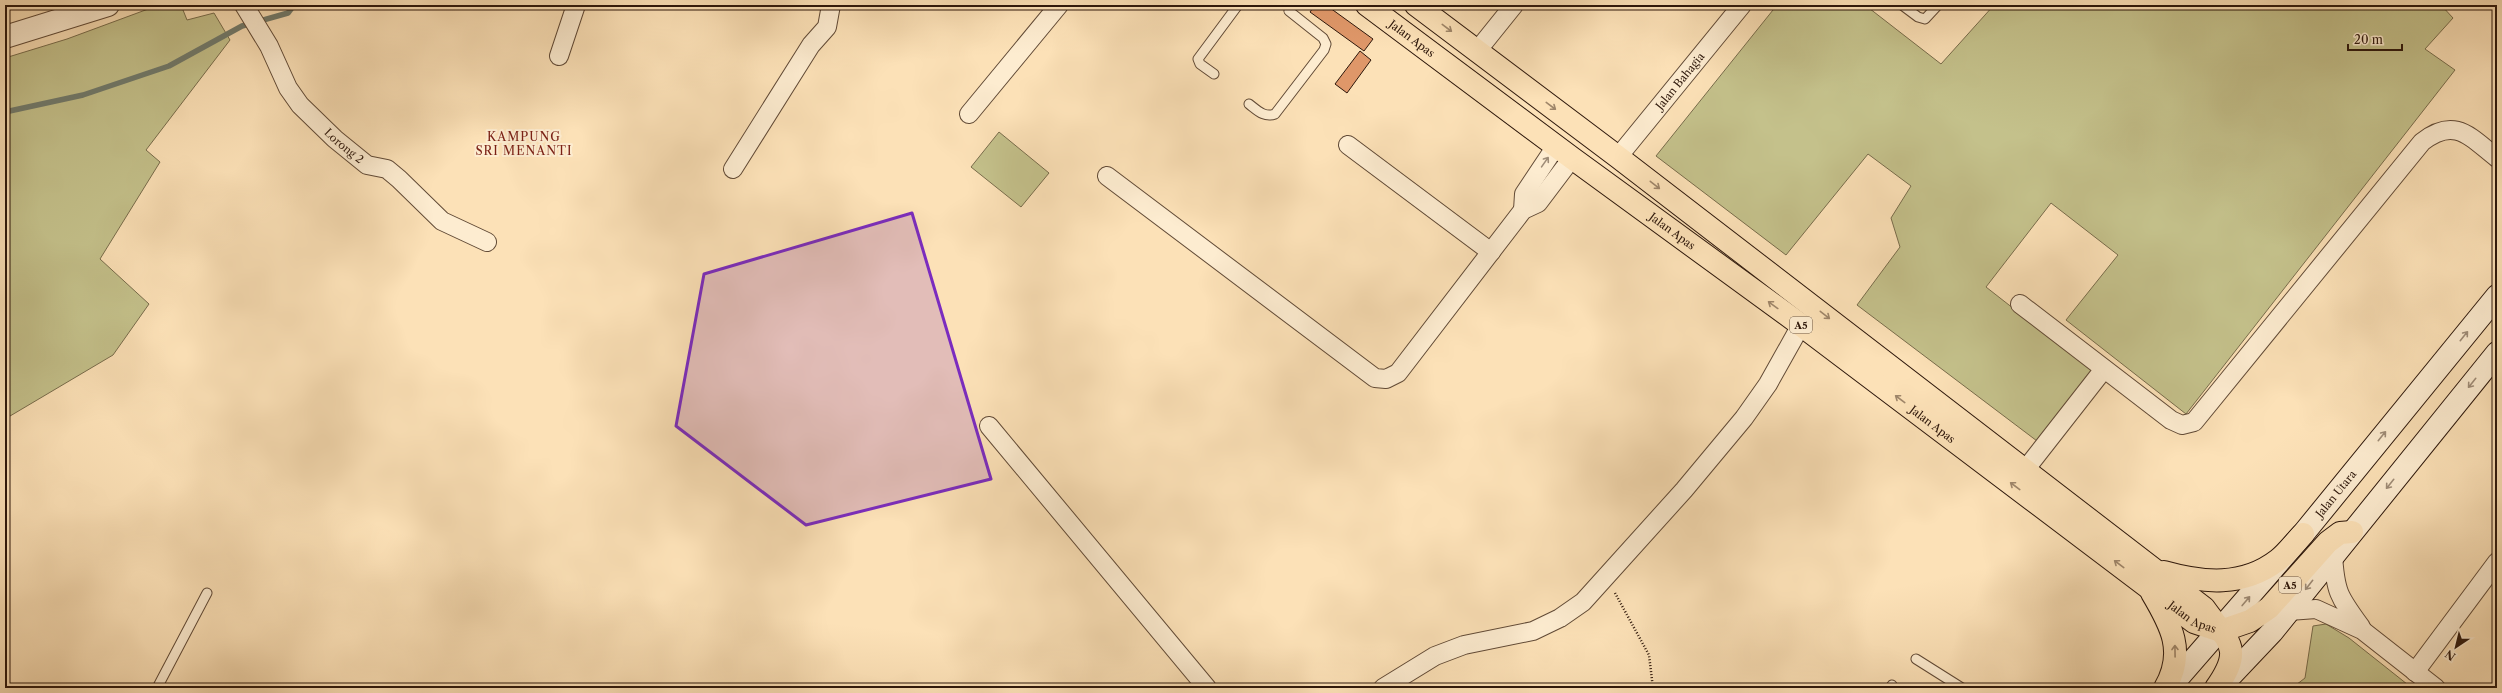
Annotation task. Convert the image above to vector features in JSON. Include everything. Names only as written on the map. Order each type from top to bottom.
[{"type":"highway","name":"Jalan Apas","points":[[1416,5],[1618,157],[2025,470],[2150,576],[2194,622],[2221,631]]},
{"type":"highway","name":"Jalan Apas","points":[[1375,9],[1564,152],[1801,325],[2150,576]]},
{"type":"highway","name":"A5","points":[[2221,631],[2250,621],[2269,608],[2328,542],[2340,533],[2352,532]]},
{"type":"highway","points":[[2165,688],[2175,663],[2174,635],[2150,576],[2208,582],[2231,581],[2261,572],[2279,559],[2303,534]]},
{"type":"highway","points":[[2217,688],[2229,670],[2232,658],[2230,643],[2221,631]]},
{"type":"main road","points":[[5,37],[108,5]]},
{"type":"main road","name":"Jalan Utara","points":[[2169,688],[2221,631],[2303,534],[2497,296]]},
{"type":"main road","points":[[2217,688],[2255,652],[2497,353]]},
{"type":"street","points":[[558,56],[576,5]]},
{"type":"street","points":[[733,169],[811,45],[827,27],[830,5]]},
{"type":"street","points":[[970,114],[1059,5]]},
{"type":"street","points":[[1477,51],[1514,5]]},
{"type":"street","name":"Jalan Bahagia","points":[[1618,157],[1742,5]]},
{"type":"street","name":"Lorong 2","points":[[246,8],[270,46],[288,88],[300,105],[335,139],[367,165],[387,170],[400,179],[442,221],[487,242]]},
{"type":"street","points":[[2020,304],[2171,420],[2182,425],[2194,422],[2422,142],[2441,130],[2453,130],[2466,134],[2497,158]]},
{"type":"street","points":[[1348,145],[1491,252]]},
{"type":"street","points":[[1107,176],[1375,378],[1386,379],[1398,373],[1523,210],[1538,203],[1564,152]]},
{"type":"street","points":[[1383,688],[1435,656],[1464,645],[1533,631],[1560,618],[1583,602],[1605,579],[1744,418],[1768,384],[1801,325]]},
{"type":"street","points":[[2025,470],[2104,369]]},
{"type":"street","points":[[989,426],[1207,688]]},
{"type":"street","points":[[2333,554],[2335,585],[2344,604],[2362,630]]},
{"type":"street","points":[[2415,672],[2497,562]]},
{"type":"street","points":[[2289,611],[2316,609],[2362,630],[2436,688]]},
{"type":"lane","points":[[1214,74],[1200,64],[1198,59],[1238,5]]},
{"type":"lane","points":[[1902,5],[1918,17],[1924,19],[1938,5]]},
{"type":"lane","points":[[1249,104],[1263,114],[1270,116],[1274,114],[1324,50],[1326,44],[1323,38],[1288,7]]},
{"type":"lane","points":[[157,688],[207,593]]},
{"type":"lane","points":[[1916,659],[1962,688]]},
{"type":"path","points":[[1605,579],[1624,606],[1649,655],[1653,688]]},
{"type":"highlighted area","points":[[912,213],[991,479],[806,525],[676,426],[704,274]]},
{"type":"shaded area","points":[[159,5],[181,5],[187,20],[214,13],[230,40],[146,150],[160,162],[100,259],[149,304],[113,355],[5,419],[5,58],[67,39]]},
{"type":"shaded area","points":[[1777,5],[1865,5],[1941,64],[1994,5],[2441,5],[2453,18],[2425,49],[2455,70],[2186,414],[2066,320],[2118,255],[2051,203],[1986,287],[2092,370],[2037,441],[1857,305],[1900,247],[1891,218],[1911,186],[1868,154],[1786,255],[1656,156]]},
{"type":"shaded area","points":[[999,132],[1049,173],[1021,207],[971,167]]},
{"type":"shaded area","points":[[2326,624],[2349,638],[2412,688],[2292,688],[2305,678],[2313,626]]},
{"type":"building","points":[[1315,5],[1326,5],[1373,39],[1364,51],[1310,12]]},
{"type":"building","points":[[1360,51],[1371,60],[1347,93],[1335,84]]},
{"type":"waterway","points":[[5,112],[83,95],[169,66],[242,26],[288,13],[294,5]]},
{"type":"district","name":"KAMPUNG SRI MENANTI","points":[[524,144]]}]
